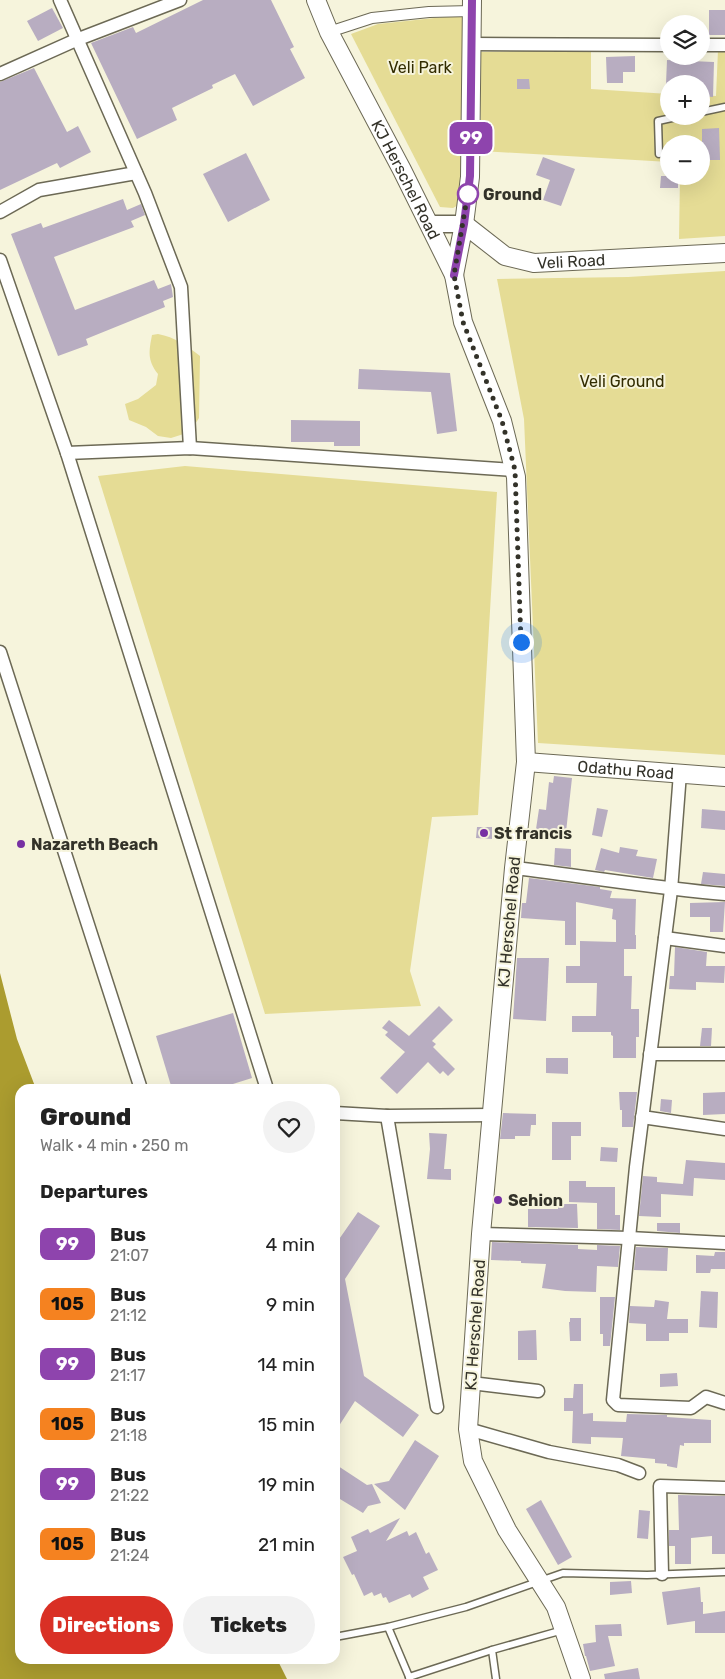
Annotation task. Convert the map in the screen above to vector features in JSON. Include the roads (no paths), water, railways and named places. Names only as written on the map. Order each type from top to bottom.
[{"type":"main road","name":"KJ Herschel Road","points":[[316,0],[329,32],[402,170],[454,275],[463,322],[502,421],[515,470],[526,762],[514,868],[492,1115],[468,1429],[473,1461],[507,1530],[556,1607],[579,1678]]},
{"type":"main road","points":[[454,275],[464,224],[470,176],[472,5]]},
{"type":"main road","name":"Veli Road","points":[[464,224],[505,256],[534,263],[725,253]]},
{"type":"main road","name":"Odathu Road","points":[[526,762],[725,777]]},
{"type":"street","points":[[60,0],[136,173],[181,287],[190,448]]},
{"type":"street","points":[[0,74],[76,40],[180,0]]},
{"type":"street","points":[[329,32],[372,18],[472,5]]},
{"type":"street","points":[[471,44],[660,45]]},
{"type":"street","points":[[710,45],[725,45]]},
{"type":"street","points":[[0,212],[39,190],[136,173]]},
{"type":"street","points":[[429,224],[464,224]]},
{"type":"street","points":[[0,260],[67,453],[265,1084]]},
{"type":"street","points":[[67,453],[190,448],[515,470]]},
{"type":"street","points":[[0,652],[139,1084]]},
{"type":"street","points":[[680,773],[665,938],[642,1117],[613,1400],[618,1405],[691,1408],[706,1397],[725,1403]]},
{"type":"street","points":[[514,868],[670,890],[725,894]]},
{"type":"street","points":[[665,938],[725,946]]},
{"type":"street","points":[[650,1054],[725,1054]]},
{"type":"street","points":[[340,1113],[387,1116],[492,1115]]},
{"type":"street","points":[[387,1116],[437,1407]]},
{"type":"street","points":[[642,1117],[725,1129]]},
{"type":"street","points":[[482,1234],[629,1238],[725,1244]]},
{"type":"street","points":[[471,1383],[538,1391]]},
{"type":"street","points":[[468,1429],[549,1452],[618,1465],[639,1474]]},
{"type":"street","points":[[662,1574],[660,1486],[725,1488]]},
{"type":"lane","points":[[710,110],[725,107]]},
{"type":"lane","points":[[659,154],[658,121],[660,121]]},
{"type":"lane","points":[[340,1636],[388,1627],[466,1607],[563,1573],[662,1574],[725,1572]]},
{"type":"lane","points":[[388,1627],[410,1678],[492,1650],[564,1630]]},
{"type":"lane","points":[[492,1650],[496,1679]]},
{"type":"place","name":"Ground","points":[[468,194]]},
{"type":"place","name":"St francis","points":[[484,833]]},
{"type":"place","name":"Nazareth Beach","points":[[21,844]]},
{"type":"place","name":"Sehion","points":[[498,1200]]},
{"type":"park label","name":"Veli Park","points":[[420,67]]},
{"type":"park label","name":"Veli Ground","points":[[622,381]]}]
